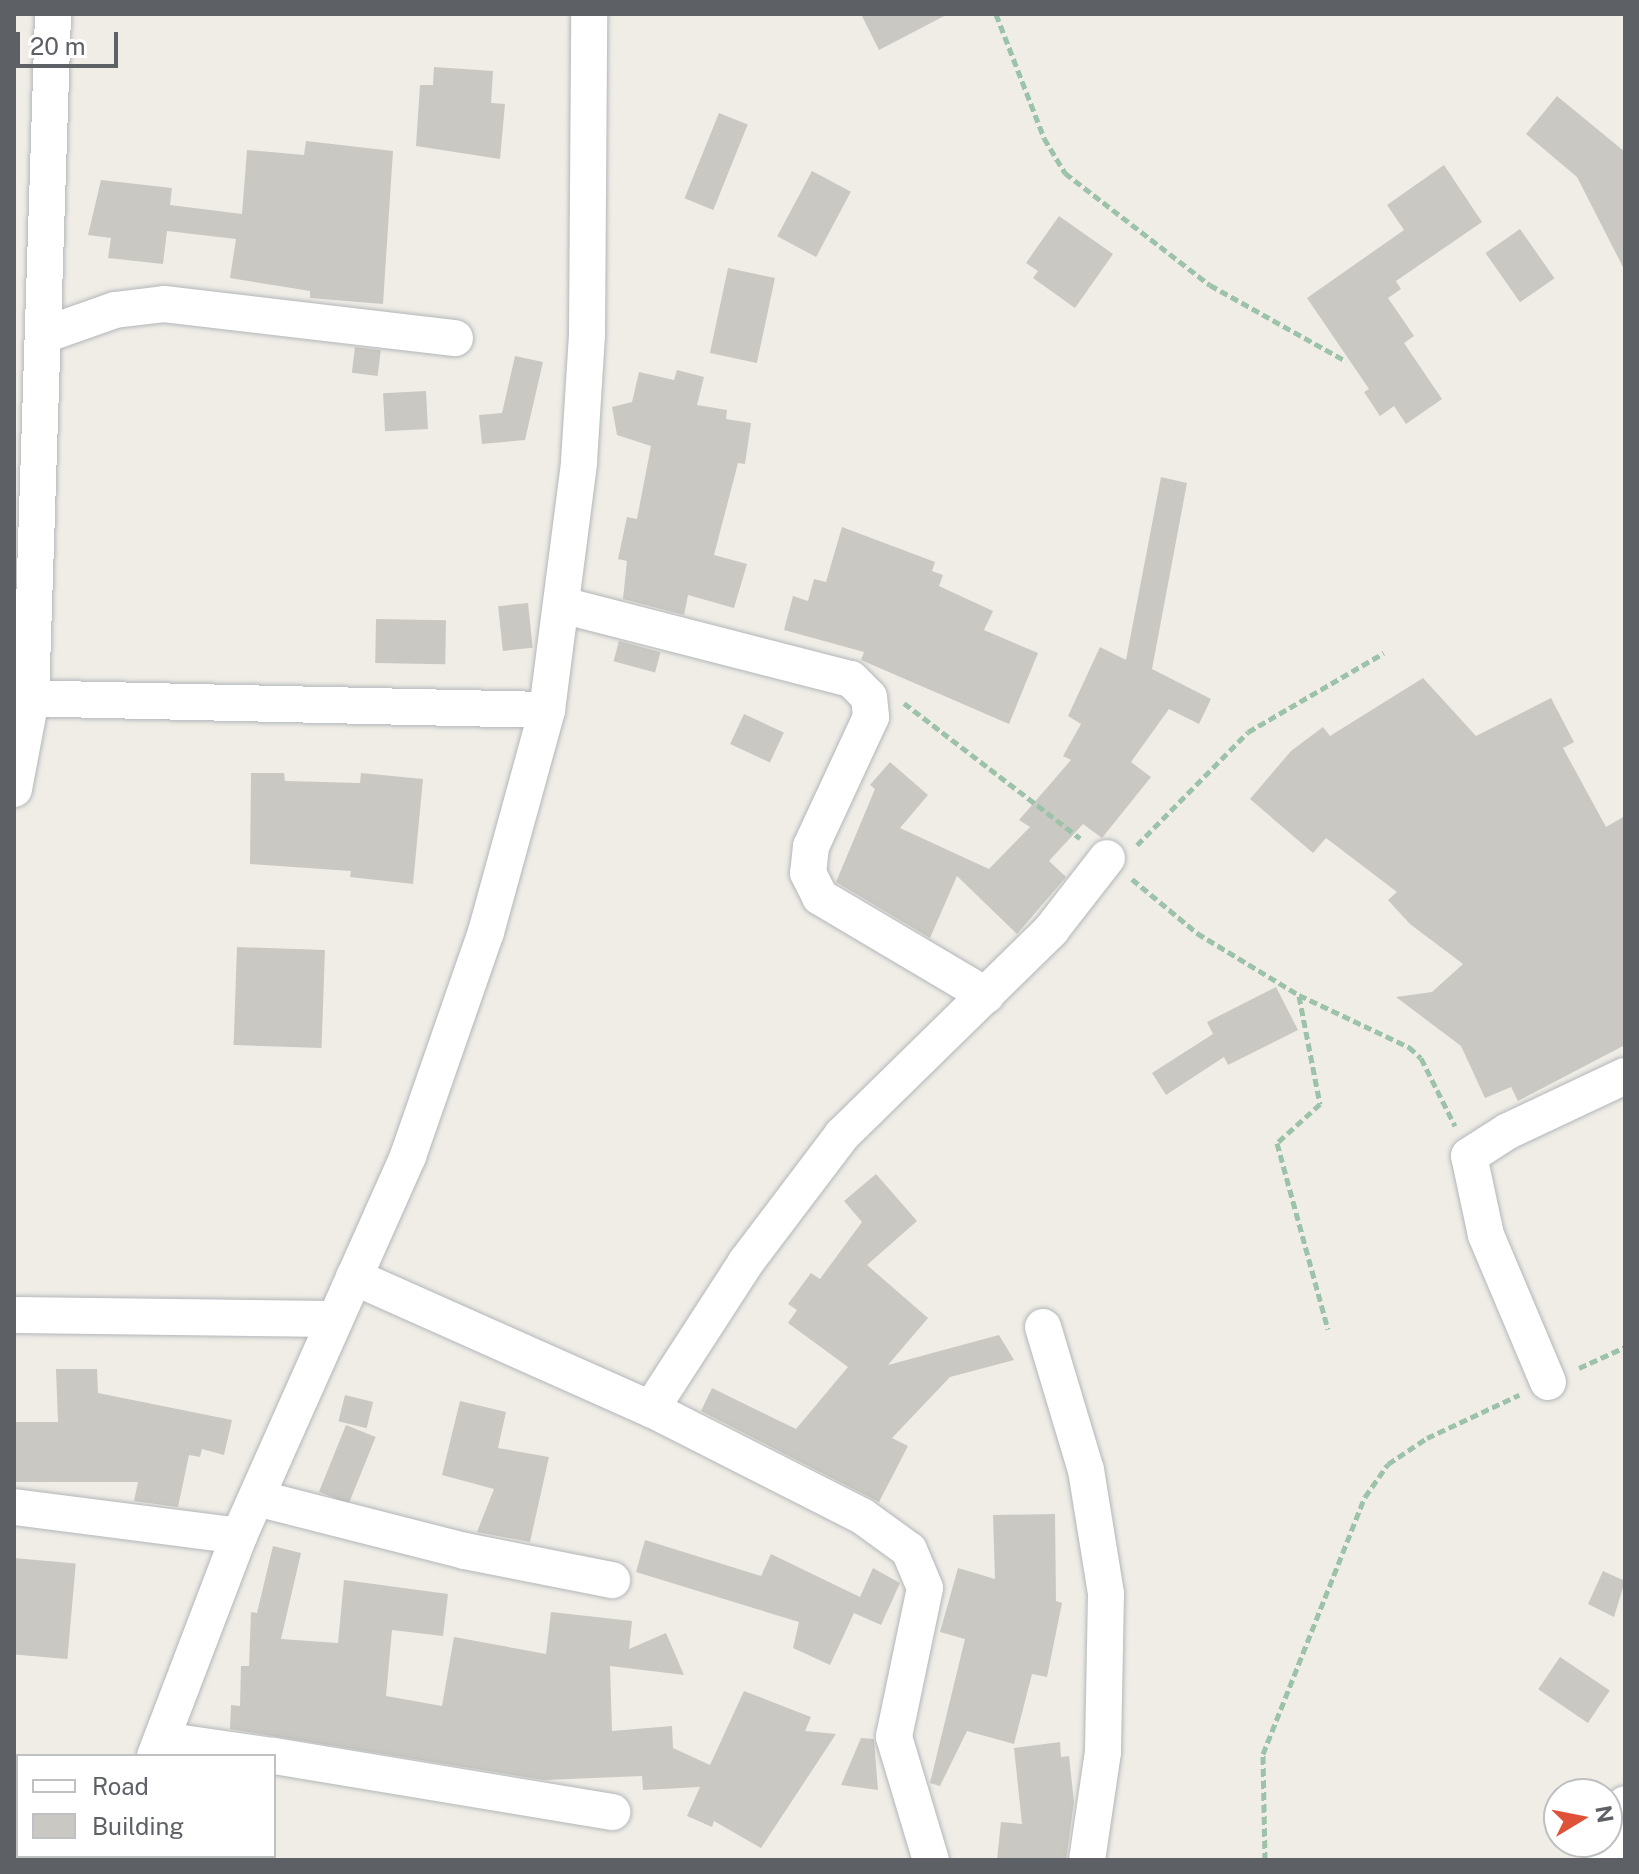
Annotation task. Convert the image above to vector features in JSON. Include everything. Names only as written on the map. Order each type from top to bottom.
[{"type":"street","points":[[14,789],[47,334],[53,14]]},
{"type":"street","points":[[244,1754],[159,1748],[239,1536],[408,1156],[486,932],[547,710],[562,605],[587,335],[589,14]]},
{"type":"street","points":[[47,334],[115,310],[164,304],[455,338]]},
{"type":"street","points":[[562,605],[851,679],[869,697],[871,717],[811,846],[808,873],[820,897],[986,995]]},
{"type":"street","points":[[22,699],[547,710]]},
{"type":"street","points":[[651,1409],[746,1262],[842,1135],[1051,930],[1112,862]]},
{"type":"street","points":[[1548,1382],[1486,1235],[1469,1156],[1625,1076]]},
{"type":"street","points":[[354,1277],[651,1409],[862,1516],[909,1550],[925,1588],[894,1737],[931,1860]]},
{"type":"street","points":[[14,1315],[334,1319]]},
{"type":"street","points":[[1043,1327],[1086,1470],[1106,1594],[1103,1752],[1087,1860]]},
{"type":"street","points":[[257,1498],[465,1551],[612,1580]]},
{"type":"street","points":[[14,1507],[239,1536]]},
{"type":"street","points":[[276,1756],[612,1812]]},
{"type":"street","points":[[1605,1860],[1625,1804]]},
{"type":"path","points":[[996,14],[1044,138],[1065,173],[1210,285],[1346,361]]},
{"type":"path","points":[[1112,862],[1248,732],[1384,653]]},
{"type":"path","points":[[900,700],[1112,862],[1197,933],[1299,995],[1421,1058],[1469,1156]]},
{"type":"path","points":[[1299,995],[1320,1104],[1277,1143],[1328,1329]]},
{"type":"path","points":[[1265,1860],[1263,1754],[1365,1497],[1388,1464],[1427,1438],[1625,1347]]},
{"type":"building","points":[[861,14],[948,14],[879,50]]},
{"type":"building","points":[[434,67],[493,71],[491,103],[505,104],[500,159],[416,146],[420,85],[433,85]]},
{"type":"building","points":[[1557,96],[1625,152],[1625,271],[1577,177],[1526,134]]},
{"type":"building","points":[[719,113],[748,125],[713,210],[685,198]]},
{"type":"building","points":[[306,141],[393,151],[383,304],[310,298],[310,291],[230,278],[236,239],[167,231],[163,264],[108,258],[111,238],[88,235],[101,180],[172,188],[170,205],[242,214],[247,150],[304,155]]},
{"type":"building","points":[[1444,165],[1482,222],[1396,281],[1401,289],[1388,298],[1414,336],[1404,343],[1442,399],[1406,424],[1394,406],[1380,416],[1364,392],[1369,389],[1307,298],[1404,230],[1387,205]]},
{"type":"building","points":[[812,171],[851,192],[816,257],[777,236]]},
{"type":"building","points":[[1059,216],[1113,254],[1075,308],[1033,278],[1038,271],[1026,263]]},
{"type":"building","points":[[1520,229],[1554,278],[1520,302],[1486,253]]},
{"type":"building","points":[[728,268],[775,278],[757,363],[710,353]]},
{"type":"building","points":[[355,347],[381,350],[378,376],[352,373]]},
{"type":"building","points":[[515,356],[543,362],[525,440],[482,444],[479,415],[502,413]]},
{"type":"building","points":[[677,370],[704,377],[697,405],[727,410],[726,419],[751,423],[745,464],[738,463],[714,555],[747,564],[734,608],[688,595],[684,615],[623,599],[627,561],[618,559],[627,517],[637,519],[651,446],[617,435],[612,407],[632,402],[639,372],[674,380]]},
{"type":"building","points":[[426,391],[428,429],[385,431],[383,393]]},
{"type":"building","points":[[1161,477],[1187,483],[1152,669],[1211,699],[1199,724],[1169,709],[1131,762],[1151,777],[1102,838],[1083,824],[1049,861],[1066,877],[1017,934],[957,876],[930,938],[836,882],[875,789],[870,785],[890,762],[928,795],[900,828],[989,869],[1030,827],[1019,820],[1071,760],[1063,756],[1081,724],[1068,716],[1100,647],[1126,660]]},
{"type":"building","points":[[842,527],[935,562],[932,571],[943,575],[939,586],[993,611],[984,630],[1038,653],[1009,724],[861,660],[864,652],[784,630],[793,596],[808,601],[814,579],[826,582]]},
{"type":"building","points":[[528,603],[533,648],[503,651],[498,606]]},
{"type":"building","points":[[376,619],[446,620],[445,664],[375,663]]},
{"type":"building","points":[[619,641],[661,652],[655,672],[614,661]]},
{"type":"building","points":[[1423,678],[1476,736],[1551,698],[1574,742],[1563,748],[1606,827],[1625,816],[1625,1045],[1518,1101],[1511,1087],[1485,1098],[1461,1046],[1396,997],[1432,992],[1463,964],[1410,924],[1388,900],[1397,892],[1326,838],[1313,853],[1250,799],[1291,751],[1323,727],[1330,736]]},
{"type":"building","points":[[744,714],[784,733],[770,763],[730,744]]},
{"type":"building","points":[[251,773],[284,773],[285,781],[360,783],[361,773],[423,779],[413,884],[350,877],[351,871],[250,864]]},
{"type":"building","points":[[237,947],[325,950],[322,1048],[234,1045]]},
{"type":"building","points":[[1276,987],[1298,1030],[1228,1065],[1224,1057],[1166,1095],[1152,1073],[1213,1034],[1207,1022]]},
{"type":"building","points":[[876,1174],[917,1221],[867,1265],[928,1318],[888,1365],[999,1335],[1014,1360],[950,1377],[892,1438],[908,1446],[879,1502],[701,1411],[712,1388],[796,1429],[848,1367],[788,1323],[797,1310],[788,1304],[811,1273],[820,1279],[862,1222],[844,1201]]},
{"type":"building","points":[[56,1369],[97,1369],[98,1393],[232,1420],[224,1455],[202,1449],[200,1457],[189,1455],[178,1507],[134,1501],[138,1482],[14,1482],[14,1422],[58,1422]]},
{"type":"building","points":[[345,1395],[373,1402],[367,1428],[338,1421]]},
{"type":"building","points":[[460,1401],[506,1412],[498,1448],[549,1457],[530,1542],[477,1532],[494,1489],[442,1475]]},
{"type":"building","points":[[346,1425],[376,1437],[349,1504],[319,1492]]},
{"type":"building","points":[[1055,1514],[1056,1601],[1062,1603],[1047,1677],[1032,1674],[1014,1744],[967,1731],[940,1786],[930,1783],[965,1639],[940,1632],[958,1568],[995,1579],[993,1515]]},
{"type":"building","points":[[645,1540],[761,1576],[771,1554],[860,1597],[873,1568],[900,1583],[881,1625],[854,1613],[830,1665],[793,1648],[799,1622],[636,1572]]},
{"type":"building","points":[[273,1546],[301,1553],[281,1639],[338,1643],[344,1580],[448,1594],[443,1636],[392,1630],[386,1696],[442,1706],[454,1637],[546,1654],[551,1612],[632,1621],[629,1649],[666,1633],[684,1675],[610,1666],[612,1731],[672,1726],[673,1748],[710,1765],[744,1691],[811,1717],[805,1731],[836,1734],[761,1848],[714,1821],[712,1827],[687,1816],[700,1787],[643,1790],[642,1776],[544,1780],[230,1729],[231,1705],[240,1706],[241,1666],[249,1666],[251,1612],[257,1613]]},
{"type":"building","points":[[14,1558],[76,1563],[67,1659],[14,1654]]},
{"type":"building","points":[[1603,1571],[1625,1581],[1614,1617],[1588,1604]]},
{"type":"building","points":[[1560,1657],[1610,1691],[1588,1723],[1538,1689]]},
{"type":"building","points":[[861,1738],[874,1739],[878,1790],[841,1785]]},
{"type":"building","points":[[1060,1742],[1061,1757],[1069,1756],[1074,1802],[1066,1860],[997,1860],[1001,1822],[1022,1824],[1014,1748]]}]
